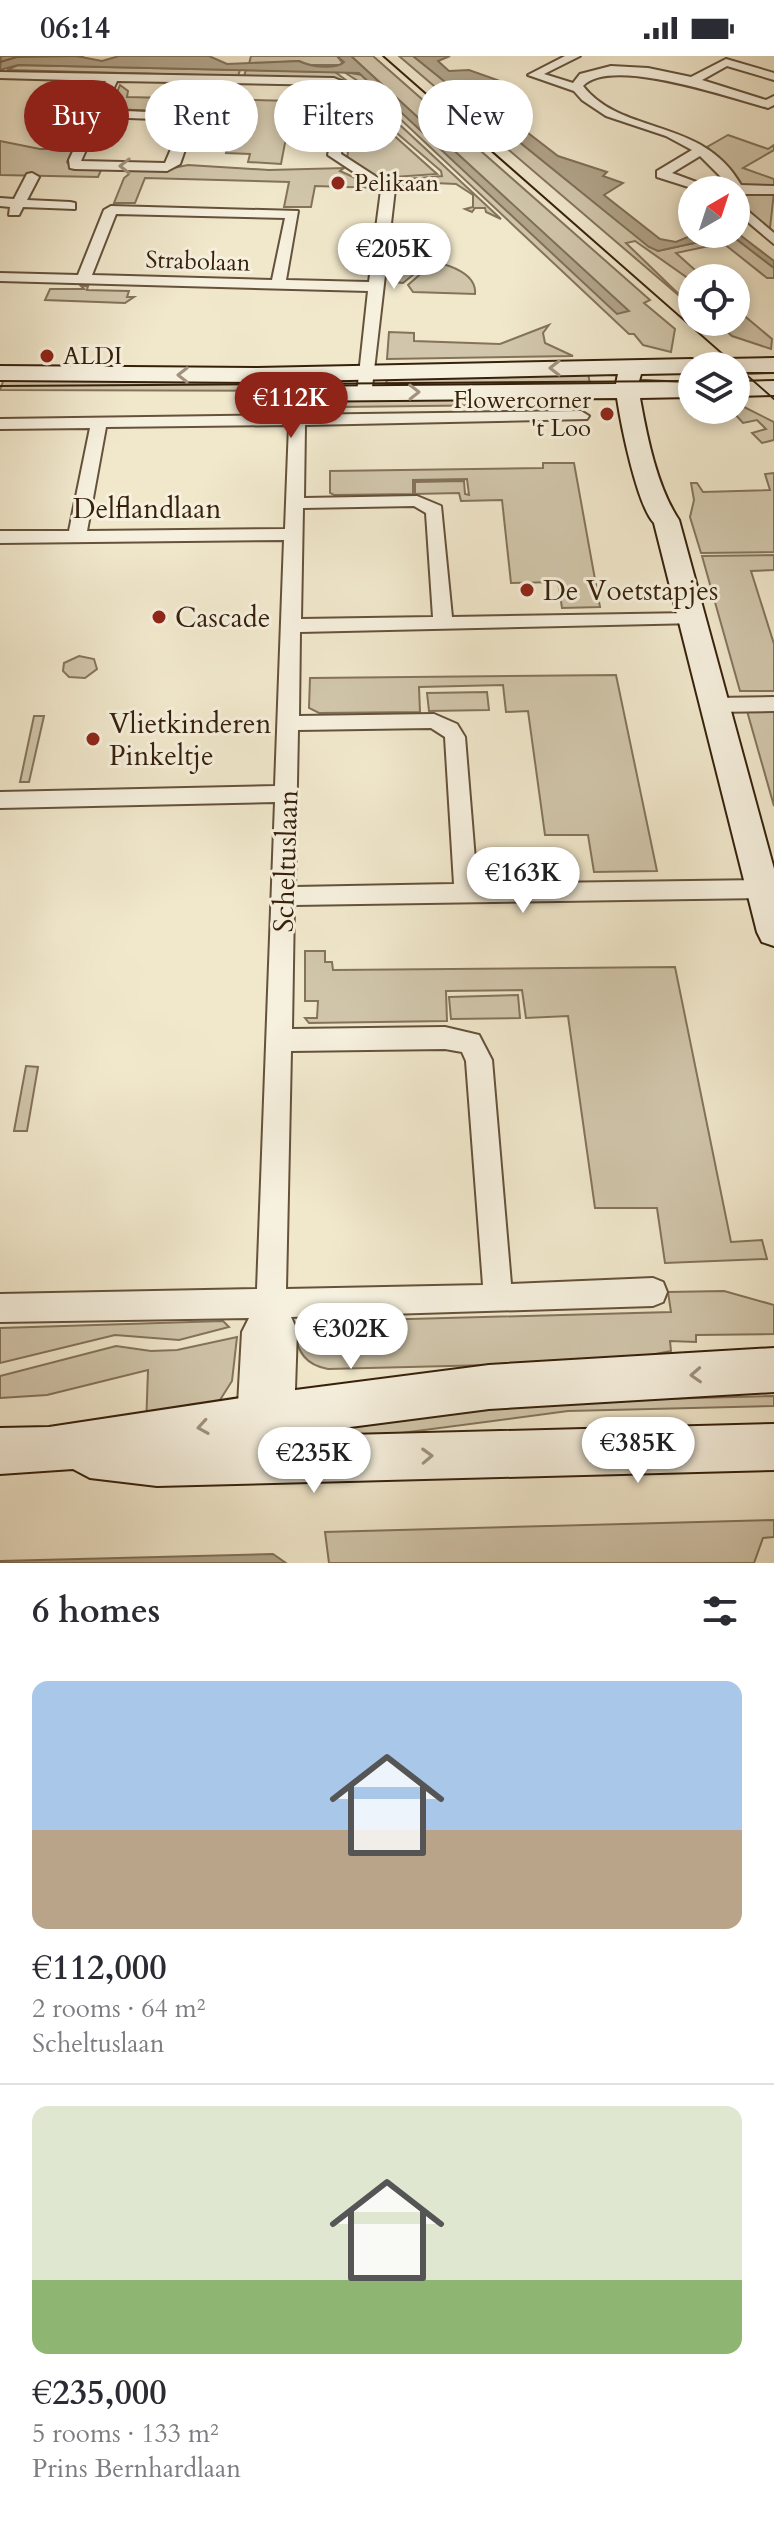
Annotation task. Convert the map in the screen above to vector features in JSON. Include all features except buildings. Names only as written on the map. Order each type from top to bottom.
[{"type":"main road","points":[[750,365],[774,365]]},
{"type":"main road","points":[[634,382],[678,370]]},
{"type":"main road","points":[[0,373],[257,375],[365,382]]},
{"type":"main road","points":[[0,393],[365,382],[634,382],[678,388]]},
{"type":"main road","points":[[634,382],[675,496],[666,520],[774,932]]},
{"type":"main road","points":[[750,389],[774,388]]},
{"type":"main road","points":[[0,1451],[49,1450],[489,1387],[774,1370]]},
{"type":"main road","points":[[49,1450],[157,1463],[774,1447]]},
{"type":"street","points":[[574,56],[534,75],[578,88],[615,114],[681,137],[728,176]]},
{"type":"street","points":[[588,56],[603,68]]},
{"type":"street","points":[[692,81],[726,62],[774,77]]},
{"type":"street","points":[[578,88],[581,78],[603,68],[645,68],[768,104],[774,100]]},
{"type":"street","points":[[0,75],[334,82],[347,88],[334,155],[388,189],[365,382]]},
{"type":"street","points":[[96,113],[187,117],[174,164],[167,167],[75,165],[96,113]]},
{"type":"street","points":[[678,179],[662,174],[700,150]]},
{"type":"street","points":[[11,208],[32,177]]},
{"type":"street","points":[[750,190],[774,190]]},
{"type":"street","points":[[0,202],[11,208],[69,209]]},
{"type":"street","points":[[83,279],[111,210],[293,214],[278,285]]},
{"type":"street","points":[[750,218],[774,240]]},
{"type":"street","name":"Strabolaan","points":[[0,277],[375,287]]},
{"type":"street","points":[[0,424],[581,416]]},
{"type":"street","name":"Scheltuslaan","points":[[271,1462],[257,1332],[271,1302],[297,420]]},
{"type":"street","points":[[77,537],[99,423]]},
{"type":"street","points":[[295,503],[417,501],[435,510],[443,622]]},
{"type":"street","name":"Delflandlaan","points":[[0,537],[294,534]]},
{"type":"street","points":[[291,626],[691,619]]},
{"type":"street","points":[[713,705],[774,704]]},
{"type":"street","points":[[288,723],[434,721],[450,729],[455,737],[466,893]]},
{"type":"street","points":[[0,800],[287,794]]},
{"type":"street","points":[[283,896],[763,889]]},
{"type":"street","points":[[280,1040],[445,1038],[470,1043],[479,1060],[498,1299]]},
{"type":"street","points":[[0,1308],[498,1299],[653,1292]]},
{"type":"shaded area","points":[[251,56],[337,56],[344,65],[308,65],[299,61],[249,64]]},
{"type":"shaded area","points":[[351,56],[373,56],[400,80],[377,80]]},
{"type":"shaded area","points":[[399,56],[413,56],[443,80],[427,80]]},
{"type":"shaded area","points":[[18,65],[240,70],[238,76],[7,70]]},
{"type":"shaded area","points":[[246,70],[335,72],[346,80],[244,76]]},
{"type":"shaded area","points":[[344,72],[362,75],[368,80],[356,80]]},
{"type":"shaded area","points":[[402,82],[418,96],[418,118],[402,103]]},
{"type":"shaded area","points":[[129,97],[145,97],[145,110],[129,110]]},
{"type":"shaded area","points":[[258,100],[274,101],[274,152],[283,152],[281,164],[248,162],[250,154],[226,153],[258,152]]},
{"type":"shaded area","points":[[402,110],[418,125],[418,136],[402,121]]},
{"type":"shaded area","points":[[402,127],[418,142],[418,151],[402,137]]},
{"type":"shaded area","points":[[728,135],[768,149],[774,145],[774,150],[743,168],[774,179],[774,187],[750,185],[750,176],[732,176],[707,147]]},
{"type":"shaded area","points":[[0,141],[24,146],[24,152],[72,152],[67,162],[69,165],[102,168],[98,177],[0,175]]},
{"type":"shaded area","points":[[402,143],[437,174],[379,178],[347,159],[348,152],[402,152]]},
{"type":"shaded area","points":[[419,152],[429,152],[501,219],[486,212],[485,208],[475,208],[472,212],[465,209],[473,207],[473,195],[456,184],[413,182],[413,186],[403,186],[406,179],[442,176],[441,171]]},
{"type":"shaded area","points":[[435,152],[449,152],[628,311],[455,152],[482,152],[650,300],[644,303],[675,329],[671,352],[643,345],[634,334],[629,334]]},
{"type":"shaded area","points":[[511,152],[533,152],[658,251],[678,247],[700,248],[676,253],[688,264],[678,264],[678,271],[635,241],[626,243],[678,295]]},
{"type":"shaded area","points":[[188,165],[269,170],[344,168],[340,171],[377,188],[315,186],[311,207],[284,207],[289,182],[145,178],[135,203],[114,203],[124,178],[129,174],[128,168],[168,169]]},
{"type":"shaded area","points":[[774,192],[770,228],[774,234],[750,212],[750,193]]},
{"type":"shaded area","points":[[399,240],[443,242],[447,247],[420,252],[430,261],[403,283],[394,282]]},
{"type":"shaded area","points":[[729,248],[748,248],[774,268],[774,278],[767,278]]},
{"type":"shaded area","points":[[434,262],[455,268],[467,276],[472,281],[475,294],[413,292],[408,285]]},
{"type":"shaded area","points":[[81,286],[88,286],[87,290],[129,291],[127,297],[134,297],[125,303],[45,300],[50,289],[84,289]]},
{"type":"shaded area","points":[[750,321],[772,339],[771,349],[732,336],[750,336]]},
{"type":"shaded area","points":[[549,325],[543,333],[545,343],[573,356],[387,359],[389,332],[414,333],[414,341],[500,344]]},
{"type":"shaded area","points":[[386,373],[588,373],[590,384],[387,390]]},
{"type":"shaded area","points":[[336,374],[335,391],[0,390],[5,376]]},
{"type":"shaded area","points":[[505,399],[506,405],[339,407],[344,401]]},
{"type":"shaded area","points":[[750,410],[774,422],[774,440],[762,443],[752,433],[766,429],[757,420],[750,422]]},
{"type":"shaded area","points":[[543,463],[574,463],[600,607],[562,608],[558,582],[511,583],[502,500],[461,501],[459,493],[415,494],[415,482],[464,481],[465,494],[469,495],[467,479],[413,480],[413,494],[330,493],[330,471],[543,468]]},
{"type":"shaded area","points":[[774,473],[774,552],[701,553],[690,517],[694,500],[691,483],[697,483],[703,492],[770,490],[765,474]]},
{"type":"shaded area","points":[[774,555],[774,570],[751,571],[774,644],[774,691],[740,691],[702,556]]},
{"type":"shaded area","points":[[79,656],[94,659],[97,669],[85,678],[69,677],[63,671],[64,663]]},
{"type":"shaded area","points":[[616,675],[657,871],[594,872],[588,835],[545,835],[528,711],[506,712],[503,685],[419,687],[420,712],[319,713],[309,708],[310,678]]},
{"type":"shaded area","points":[[487,692],[489,710],[429,711],[427,693]]},
{"type":"shaded area","points":[[747,711],[774,711],[774,806]]},
{"type":"shaded area","points":[[34,716],[44,716],[29,782],[20,782]]},
{"type":"shaded area","points":[[305,951],[325,951],[325,962],[332,962],[333,970],[675,967],[731,1242],[762,1240],[767,1259],[665,1263],[657,1208],[595,1208],[568,1016],[526,1018],[522,990],[446,991],[447,1021],[309,1023],[305,1018],[317,1018],[318,1001],[305,1001]]},
{"type":"shaded area","points":[[518,995],[520,1018],[451,1019],[449,997]]},
{"type":"shaded area","points":[[26,1066],[38,1067],[27,1131],[14,1131]]},
{"type":"shaded area","points":[[724,1291],[774,1305],[774,1334],[696,1335],[696,1342],[670,1341],[671,1351],[615,1362],[328,1369],[304,1357],[294,1331],[300,1322],[671,1312],[668,1292]]},
{"type":"shaded area","points":[[223,1321],[229,1327],[179,1340],[115,1335],[0,1363],[0,1328]]},
{"type":"shaded area","points":[[237,1337],[232,1381],[220,1400],[146,1427],[148,1370],[47,1395],[0,1398],[0,1376],[116,1346],[151,1351],[177,1350]]},
{"type":"shaded area","points":[[774,1396],[774,1406],[568,1411],[310,1445],[300,1440],[296,1431],[417,1405]]},
{"type":"shaded area","points":[[774,1520],[774,1537],[763,1538],[754,1563],[329,1563],[325,1532]]},
{"type":"water","points":[[1,56],[76,56],[102,61],[119,56],[209,56],[227,64],[299,61],[329,67],[344,62],[337,56],[351,56],[377,80],[366,80],[359,73],[18,65],[0,70]]},
{"type":"water","points":[[413,56],[450,56],[438,61],[449,71],[469,70],[497,80],[443,80]]},
{"type":"water","points":[[402,103],[418,117],[418,128],[402,113]]},
{"type":"water","points":[[533,137],[558,156],[607,172],[603,176],[623,183],[604,195],[660,239],[678,241],[678,247],[658,251],[649,247],[532,152]]},
{"type":"water","points":[[444,152],[456,152],[629,311],[617,314]]},
{"type":"water","points":[[750,243],[774,261],[774,268],[748,248]]},
{"type":"water","points":[[273,1554],[286,1563],[0,1563],[0,1561]]},
{"type":"tram line","points":[[383,56],[720,352]]},
{"type":"tram line","points":[[750,373],[774,373]]},
{"type":"tram line","points":[[750,378],[774,399]]},
{"type":"tram line","points":[[0,386],[678,381]]},
{"type":"place","name":"Pelikaan","points":[[338,183]]},
{"type":"place","name":"ALDI","points":[[47,356]]},
{"type":"place","name":"Flowercorner 't Loo","points":[[607,414]]},
{"type":"place","name":"De Voetstapjes","points":[[527,590]]},
{"type":"place","name":"Cascade","points":[[159,617]]},
{"type":"place","name":"Vlietkinderen Pinkeltje","points":[[93,739]]}]
